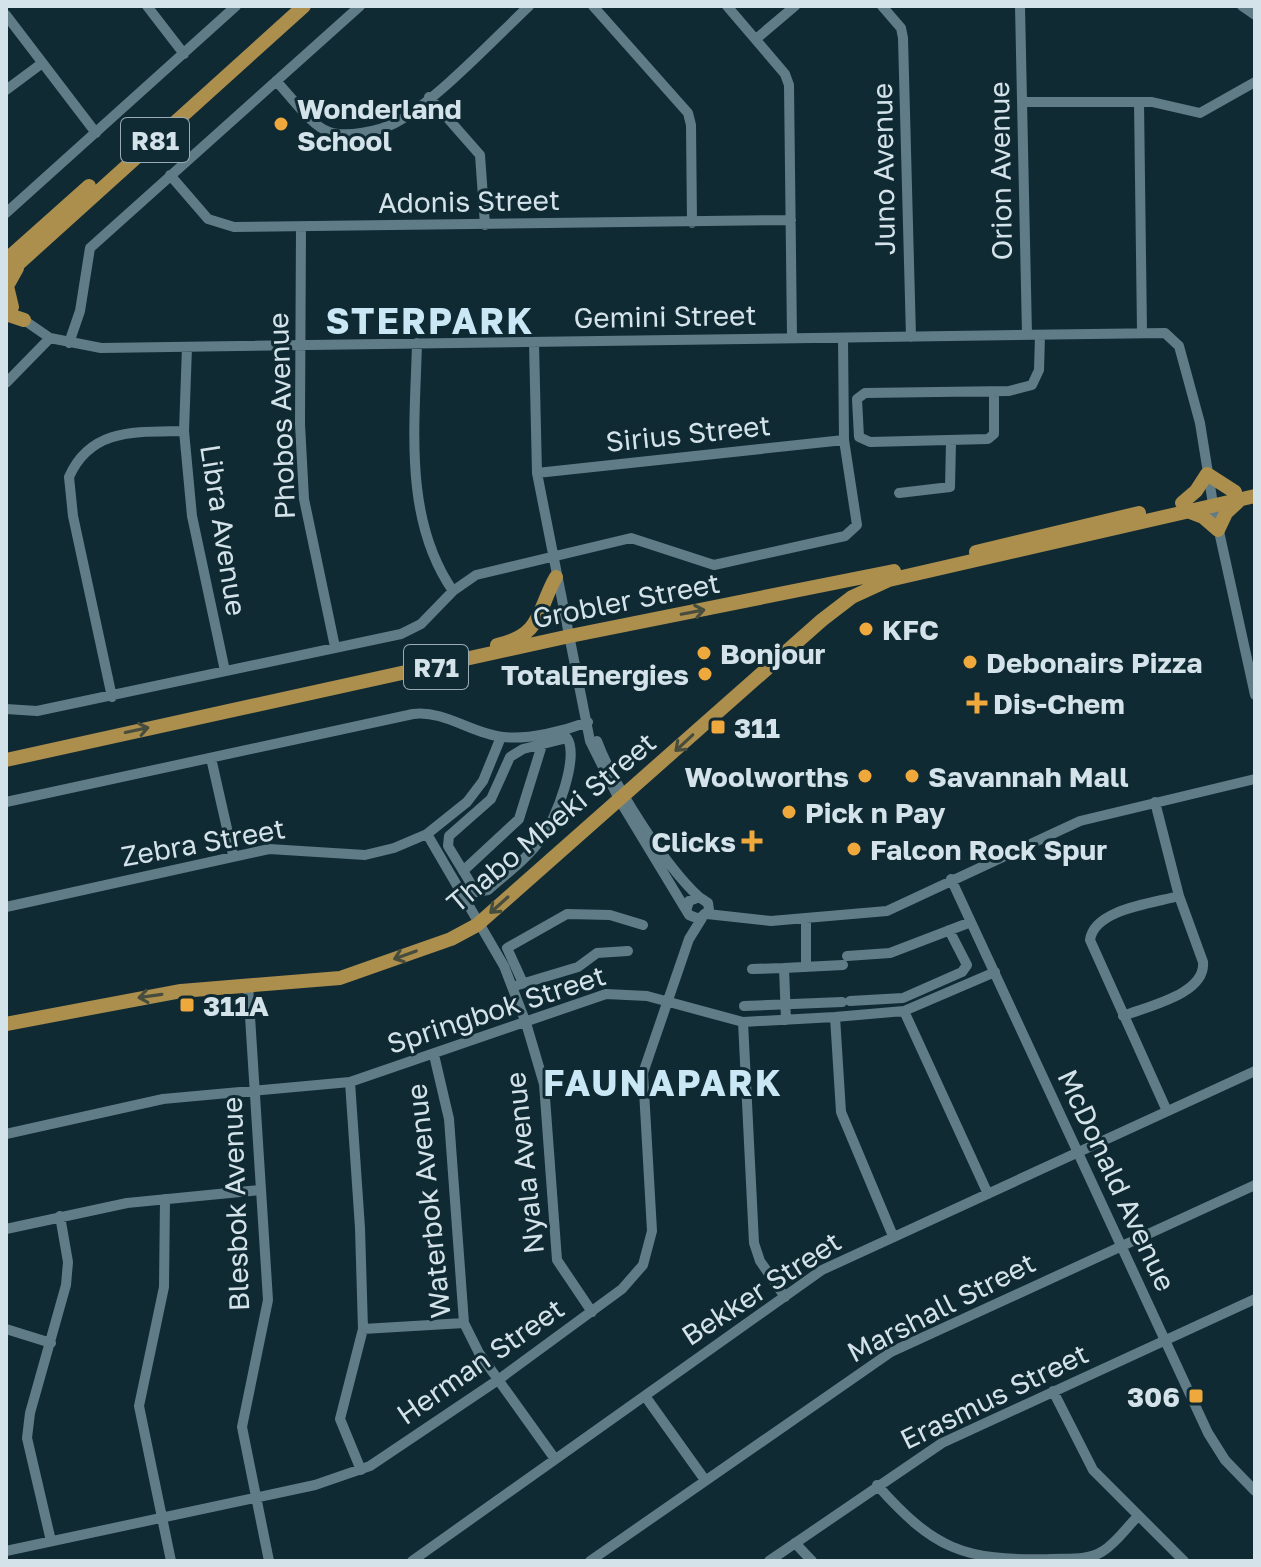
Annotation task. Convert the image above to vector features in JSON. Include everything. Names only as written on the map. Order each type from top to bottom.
[{"type":"main road","name":"R81","points":[[6,275],[14,261],[293,6]]},
{"type":"main road","name":"R81","points":[[14,261],[304,6]]},
{"type":"main road","points":[[14,261],[7,286],[8,308],[24,320]]},
{"type":"main road","points":[[1207,474],[1244,496],[1226,513],[1218,530],[1203,517],[1183,507],[1207,474]]},
{"type":"main road","name":"Grobler Street","points":[[6,760],[570,636],[812,590],[1244,496],[1255,488]]},
{"type":"main road","name":"Grobler Street","points":[[889,580],[1183,507]]},
{"type":"main road","points":[[812,590],[889,580],[940,561]]},
{"type":"main road","points":[[460,662],[528,630],[543,611],[556,577]]},
{"type":"main road","name":"Thabo Mbeki Street","points":[[6,1024],[123,1000],[340,978],[451,939],[477,925],[822,620],[852,597],[889,580]]},
{"type":"main road","points":[[6,752],[61,746]]},
{"type":"street","points":[[147,6],[184,54]]},
{"type":"street","points":[[6,213],[236,6]]},
{"type":"street","points":[[69,343],[80,311],[90,248],[360,6]]},
{"type":"street","points":[[276,81],[322,128],[333,133],[391,125],[429,97],[529,6]]},
{"type":"street","points":[[593,6],[688,113],[692,223]]},
{"type":"street","points":[[727,6],[785,74],[789,85],[792,338]]},
{"type":"street","points":[[756,39],[795,6]]},
{"type":"street","name":"Juno Avenue","points":[[882,6],[901,28],[903,38],[911,337]]},
{"type":"street","name":"Orion Avenue","points":[[1020,6],[1027,335]]},
{"type":"street","points":[[1242,6],[1255,15]]},
{"type":"street","points":[[6,15],[96,133]]},
{"type":"street","points":[[6,90],[41,64]]},
{"type":"street","points":[[1022,102],[1139,102],[1200,113],[1255,82]]},
{"type":"street","points":[[429,97],[480,155],[485,225]]},
{"type":"street","points":[[1139,102],[1142,332]]},
{"type":"street","name":"Adonis Street","points":[[170,175],[214,223],[234,227],[791,220]]},
{"type":"street","name":"Phobos Avenue","points":[[301,227],[300,424],[305,509],[335,647]]},
{"type":"street","name":"Gemini Street","points":[[24,320],[50,338],[101,348],[1165,333],[1179,346],[1200,423],[1212,501],[1255,692]]},
{"type":"street","points":[[994,392],[991,437],[951,442],[863,440],[857,430],[857,399],[868,392],[994,392],[1017,390],[1035,382],[1040,335]]},
{"type":"street","points":[[6,383],[50,338]]},
{"type":"street","points":[[843,338],[844,440]]},
{"type":"street","points":[[417,343],[418,501],[429,550],[453,591]]},
{"type":"street","points":[[534,343],[537,473],[551,557],[589,723],[623,799],[688,911]]},
{"type":"street","name":"Libra Avenue","points":[[187,347],[184,431],[195,530],[225,671]]},
{"type":"street","points":[[112,697],[73,516],[69,477],[94,446],[113,434],[184,431]]},
{"type":"street","name":"Sirius Street","points":[[537,473],[844,440]]},
{"type":"street","name":"Grobler Street","points":[[6,709],[37,711],[112,697],[416,627],[453,591],[476,575],[636,538],[706,564],[720,565],[840,538],[856,529],[844,440]]},
{"type":"street","points":[[899,493],[949,488],[951,442]]},
{"type":"street","points":[[6,802],[422,712],[501,737],[536,735],[589,723]]},
{"type":"street","name":"Zebra Street","points":[[6,907],[233,855],[282,848],[374,854],[427,834],[475,792],[501,737]]},
{"type":"street","points":[[567,738],[572,752],[561,798],[542,838],[482,893],[473,889],[448,846],[449,836],[491,799],[510,757],[567,738]]},
{"type":"street","points":[[463,871],[519,819],[542,745]]},
{"type":"street","points":[[211,758],[233,855]]},
{"type":"street","points":[[688,911],[744,918],[806,919],[887,911],[1080,821],[1255,779]]},
{"type":"street","points":[[623,799],[670,866],[699,897],[706,913]]},
{"type":"street","points":[[1123,1016],[1192,987],[1201,978],[1203,962],[1179,896],[1155,802]]},
{"type":"street","name":"Nyala Avenue","points":[[427,834],[477,925],[518,986],[544,1084],[557,1260],[592,1312]]},
{"type":"street","points":[[542,838],[555,855]]},
{"type":"street","name":"McDonald Avenue","points":[[951,879],[1220,1454],[1255,1491]]},
{"type":"street","points":[[1167,1111],[1093,953],[1091,933],[1109,917],[1179,896]]},
{"type":"street","points":[[688,911],[689,901],[699,897]]},
{"type":"street","name":"Herman Street","points":[[688,911],[689,939]]},
{"type":"street","points":[[628,951],[597,953],[578,967],[518,986],[507,948],[555,918],[589,913],[643,925]]},
{"type":"street","name":"Herman Street","points":[[6,1551],[329,1481],[361,1470],[498,1380],[629,1282],[643,1265],[652,1223],[641,1085],[646,1059],[689,939],[706,913]]},
{"type":"street","points":[[806,919],[806,967]]},
{"type":"street","points":[[752,969],[806,967],[890,953],[971,922]]},
{"type":"street","points":[[744,1006],[910,997],[962,972],[967,965],[965,954],[949,930]]},
{"type":"street","points":[[784,968],[786,1020]]},
{"type":"street","name":"Springbok Street","points":[[6,1134],[163,1099],[255,1088],[350,1082],[606,994],[629,993],[669,1001],[743,1022],[786,1020],[904,1011],[995,972]]},
{"type":"street","name":"Blesbok Avenue","points":[[248,985],[268,1300],[242,1427],[269,1561]]},
{"type":"street","points":[[904,1011],[988,1194]]},
{"type":"street","points":[[835,1017],[841,1112],[893,1236]]},
{"type":"street","points":[[743,1022],[754,1243],[760,1261],[785,1297]]},
{"type":"street","name":"Waterbok Avenue","points":[[434,1055],[449,1119],[464,1323],[498,1380],[555,1459]]},
{"type":"street","name":"Bekker Street","points":[[412,1561],[835,1263],[1255,1071]]},
{"type":"street","points":[[350,1082],[363,1329],[340,1419],[361,1470]]},
{"type":"street","name":"Marshall Street","points":[[590,1561],[891,1352],[1255,1185]]},
{"type":"street","points":[[6,1229],[60,1216],[165,1199],[260,1190]]},
{"type":"street","points":[[165,1199],[164,1287],[139,1406],[171,1561]]},
{"type":"street","points":[[51,1541],[27,1438],[30,1413],[68,1274],[60,1216]]},
{"type":"street","name":"Erasmus Street","points":[[769,1561],[942,1443],[1255,1300]]},
{"type":"street","points":[[363,1329],[464,1323]]},
{"type":"street","points":[[6,1329],[51,1343]]},
{"type":"street","points":[[1053,1391],[1085,1459],[1184,1561]]},
{"type":"street","points":[[645,1396],[705,1480]]},
{"type":"street","points":[[877,1485],[930,1537],[965,1553],[989,1558],[1086,1558],[1102,1552],[1138,1516]]},
{"type":"street","points":[[795,1543],[812,1561]]},
{"type":"place","name":"Wonderland School","points":[[281,124]]},
{"type":"place","name":"KFC","points":[[866,629]]},
{"type":"place","name":"Bonjour","points":[[704,653]]},
{"type":"place","name":"Debonairs Pizza","points":[[970,662]]},
{"type":"place","name":"TotalEnergies","points":[[705,674]]},
{"type":"place","name":"Dis-Chem","points":[[977,703]]},
{"type":"place","name":"311","points":[[718,727]]},
{"type":"place","name":"Woolworths","points":[[865,776]]},
{"type":"place","name":"Savannah Mall","points":[[912,776]]},
{"type":"place","name":"Pick n Pay","points":[[789,812]]},
{"type":"place","name":"Clicks","points":[[752,841]]},
{"type":"place","name":"Falcon Rock Spur","points":[[854,849]]},
{"type":"place","name":"311A","points":[[187,1005]]},
{"type":"place","name":"306","points":[[1196,1396]]},
{"type":"district","name":"STERPARK","points":[[430,320]]},
{"type":"district","name":"FAUNAPARK","points":[[663,1082]]}]
